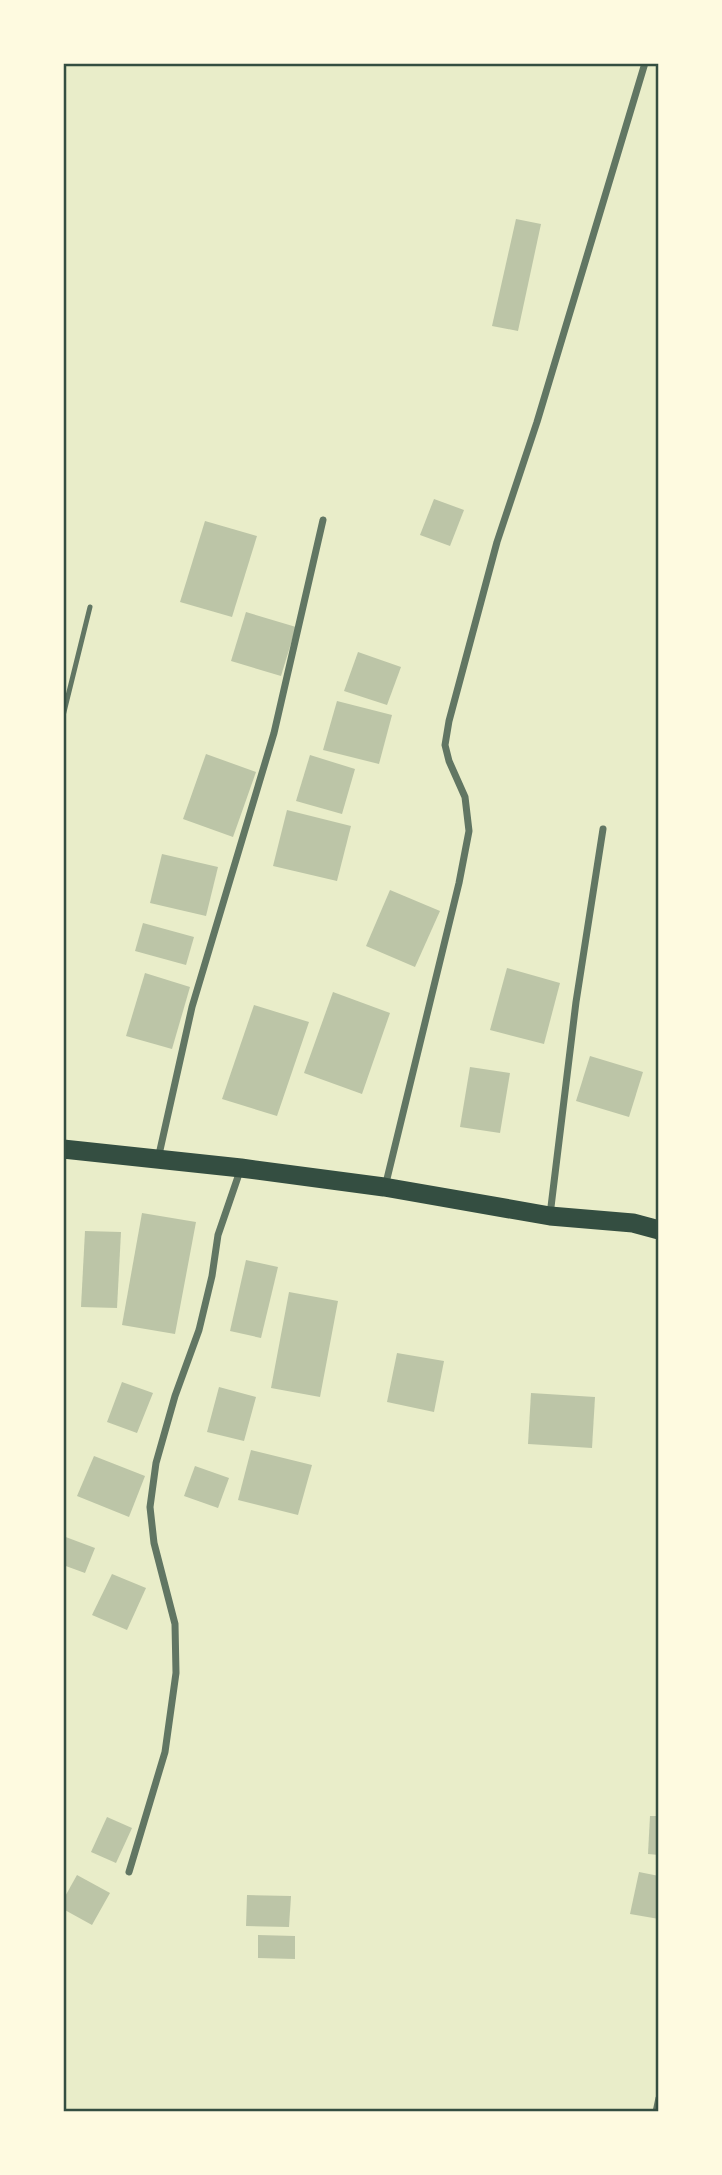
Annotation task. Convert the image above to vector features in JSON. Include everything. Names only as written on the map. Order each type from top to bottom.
[{"type":"highway","points":[[63,1149],[384,1187],[550,1216],[634,1223],[659,1230]]},
{"type":"street","points":[[384,1187],[456,897],[469,831],[466,797],[449,761],[445,745],[449,721],[497,542],[537,422],[645,63]]},
{"type":"street","points":[[158,1160],[192,1007],[274,733],[323,520]]},
{"type":"street","points":[[550,1216],[576,1002],[603,829]]},
{"type":"street","points":[[129,1872],[165,1752],[176,1673],[175,1624],[154,1543],[150,1507],[156,1463],[175,1396],[199,1330],[212,1276],[218,1235],[241,1168]]},
{"type":"street","points":[[656,2112],[659,2098]]},
{"type":"lane","points":[[63,716],[90,607]]},
{"type":"building","points":[[516,219],[541,224],[518,331],[492,326]]},
{"type":"building","points":[[434,499],[464,510],[450,546],[420,535]]},
{"type":"building","points":[[205,521],[257,536],[232,617],[180,602]]},
{"type":"building","points":[[246,612],[296,627],[281,676],[231,661]]},
{"type":"building","points":[[358,652],[401,667],[387,705],[344,691]]},
{"type":"building","points":[[337,701],[392,715],[379,764],[323,750]]},
{"type":"building","points":[[206,754],[256,772],[233,837],[183,819]]},
{"type":"building","points":[[310,755],[355,769],[342,814],[296,801]]},
{"type":"building","points":[[287,810],[351,826],[337,881],[273,866]]},
{"type":"building","points":[[162,854],[218,867],[206,916],[150,903]]},
{"type":"building","points":[[390,890],[440,911],[415,967],[366,946]]},
{"type":"building","points":[[143,923],[194,937],[186,965],[135,951]]},
{"type":"building","points":[[507,968],[560,983],[544,1044],[490,1030]]},
{"type":"building","points":[[145,973],[190,987],[172,1049],[126,1036]]},
{"type":"building","points":[[333,992],[390,1013],[362,1094],[304,1073]]},
{"type":"building","points":[[254,1005],[309,1022],[277,1116],[222,1099]]},
{"type":"building","points":[[590,1056],[643,1072],[629,1117],[576,1101]]},
{"type":"building","points":[[470,1067],[510,1073],[500,1133],[460,1127]]},
{"type":"building","points":[[142,1213],[196,1222],[175,1334],[122,1325]]},
{"type":"building","points":[[85,1231],[121,1232],[117,1308],[81,1307]]},
{"type":"building","points":[[246,1260],[278,1267],[261,1338],[230,1331]]},
{"type":"building","points":[[289,1292],[338,1301],[320,1397],[271,1388]]},
{"type":"building","points":[[397,1353],[444,1361],[434,1412],[387,1402]]},
{"type":"building","points":[[122,1382],[153,1393],[137,1433],[107,1422]]},
{"type":"building","points":[[219,1387],[256,1397],[244,1441],[207,1432]]},
{"type":"building","points":[[531,1393],[595,1397],[592,1448],[528,1444]]},
{"type":"building","points":[[251,1450],[312,1465],[298,1515],[238,1500]]},
{"type":"building","points":[[94,1456],[145,1476],[129,1517],[77,1496]]},
{"type":"building","points":[[195,1466],[229,1478],[218,1508],[184,1496]]},
{"type":"building","points":[[63,1536],[95,1548],[85,1573],[63,1565]]},
{"type":"building","points":[[112,1574],[146,1588],[127,1630],[92,1615]]},
{"type":"building","points":[[650,1816],[659,1816],[659,1855],[648,1854]]},
{"type":"building","points":[[107,1817],[132,1828],[116,1863],[91,1852]]},
{"type":"building","points":[[639,1872],[659,1876],[659,1919],[630,1914]]},
{"type":"building","points":[[77,1875],[110,1893],[92,1925],[63,1909],[63,1900]]},
{"type":"building","points":[[247,1895],[291,1896],[289,1927],[246,1926]]},
{"type":"building","points":[[258,1935],[295,1936],[295,1959],[258,1958]]}]
